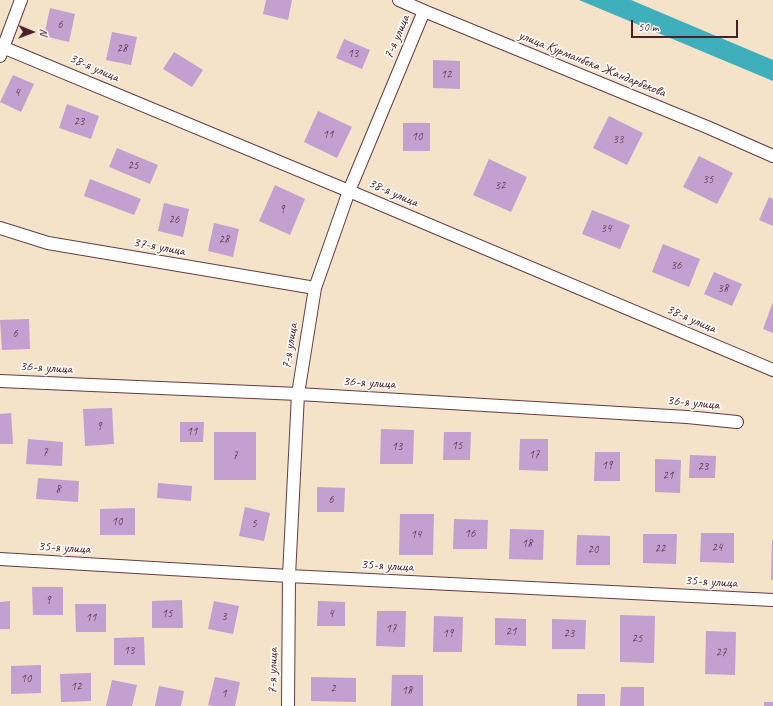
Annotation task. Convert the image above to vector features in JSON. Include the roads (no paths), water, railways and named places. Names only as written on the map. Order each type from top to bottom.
[{"type":"street","points":[[1,50],[21,0]]},
{"type":"street","name":"улица Курманбека Жандарбекова","points":[[399,0],[773,156]]},
{"type":"street","name":"7-я улица","points":[[288,706],[289,576],[298,394],[315,288],[349,191],[424,11]]},
{"type":"street","name":"38-я улица","points":[[1,50],[349,191],[773,370]]},
{"type":"street","name":"37-я улица","points":[[0,228],[48,243],[315,288]]},
{"type":"street","name":"36-я улица","points":[[0,381],[298,394],[687,417],[736,422]]},
{"type":"street","name":"35-я улица","points":[[0,559],[289,576],[773,600]]},
{"type":"water","points":[[579,0],[631,0],[773,60],[773,81]]}]
